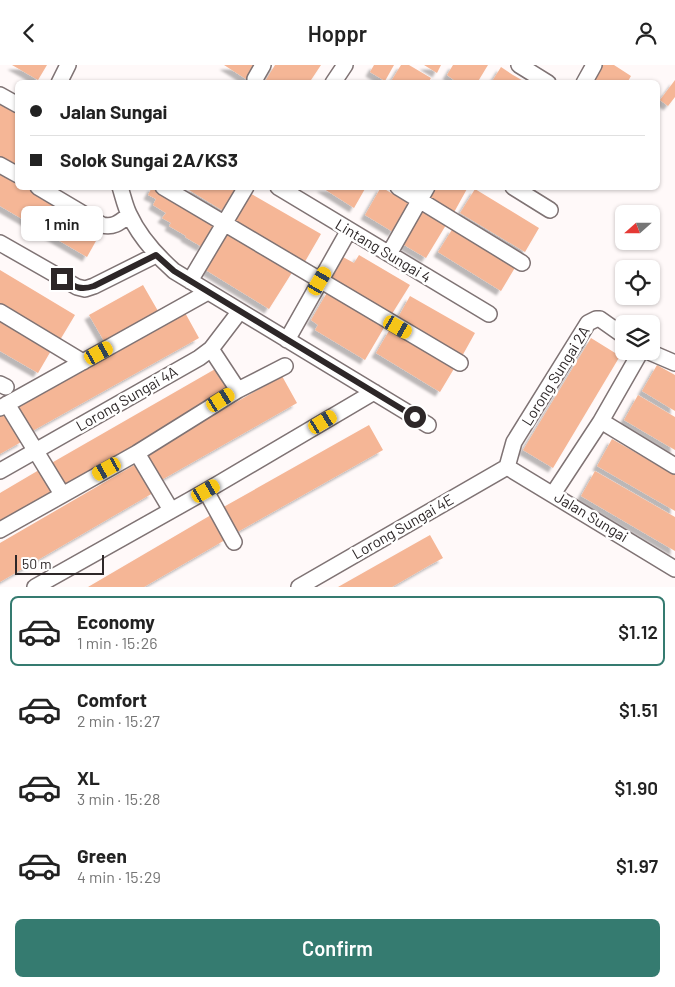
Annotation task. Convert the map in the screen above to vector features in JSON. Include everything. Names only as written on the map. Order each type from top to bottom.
[{"type":"street","points":[[60,80],[68,65]]},
{"type":"street","points":[[255,79],[263,65]]},
{"type":"street","points":[[337,80],[345,65]]},
{"type":"street","points":[[519,65],[542,80]]},
{"type":"street","points":[[586,80],[594,65]]},
{"type":"street","points":[[0,95],[15,103]]},
{"type":"street","points":[[0,165],[15,173]]},
{"type":"street","points":[[43,190],[102,225],[110,227],[116,225],[129,215]]},
{"type":"street","points":[[121,190],[129,215],[156,255],[174,271],[428,425]]},
{"type":"street","points":[[168,190],[460,363]]},
{"type":"street","points":[[190,281],[244,190]]},
{"type":"street","name":"Lintang Sungai 4","points":[[283,190],[489,314]]},
{"type":"street","points":[[409,190],[423,194],[522,263]]},
{"type":"street","points":[[518,190],[550,210]]},
{"type":"street","points":[[389,254],[423,194]]},
{"type":"street","points":[[287,340],[349,230]]},
{"type":"street","points":[[0,243],[77,287],[85,289],[156,255]]},
{"type":"street","points":[[62,494],[36,451],[4,406],[208,292]]},
{"type":"street","name":"Lorong Sungai 4A","points":[[0,471],[199,359],[211,349],[240,311]]},
{"type":"street","points":[[0,312],[83,361]]},
{"type":"street","name":"Lorong Sungai 2A","points":[[507,467],[514,442],[588,323],[600,319],[615,330]]},
{"type":"street","points":[[211,349],[238,390]]},
{"type":"street","points":[[660,357],[675,363]]},
{"type":"street","points":[[553,494],[601,421],[637,360]]},
{"type":"street","points":[[0,530],[137,453],[238,390],[285,366]]},
{"type":"street","points":[[35,587],[206,491],[374,393]]},
{"type":"street","points":[[601,421],[675,465]]},
{"type":"street","points":[[137,453],[171,511]]},
{"type":"street","name":"Jalan Sungai","points":[[507,467],[675,569]]},
{"type":"street","name":"Lorong Sungai 4E","points":[[308,585],[507,467]]},
{"type":"street","points":[[206,491],[234,542]]},
{"type":"building","points":[[12,65],[47,65],[38,80]]},
{"type":"building","points":[[224,65],[259,65],[250,80]]},
{"type":"building","points":[[275,65],[321,65],[311,80],[266,80]]},
{"type":"building","points":[[374,65],[394,65],[386,80],[370,72]]},
{"type":"building","points":[[401,65],[409,65],[431,78],[430,80],[392,80]]},
{"type":"building","points":[[424,65],[441,65],[437,73]]},
{"type":"building","points":[[453,65],[488,65],[479,80],[454,80],[447,75]]},
{"type":"building","points":[[597,65],[614,65],[631,76],[629,80],[594,80],[589,77]]},
{"type":"building","points":[[501,67],[522,80],[493,80]]},
{"type":"building","points":[[675,80],[675,97],[668,106],[660,100]]},
{"type":"building","points":[[0,103],[15,111],[15,165],[0,157]]},
{"type":"building","points":[[0,173],[15,181],[15,190],[30,190],[101,232],[87,257],[0,206]]},
{"type":"building","points":[[150,190],[163,190],[217,222],[202,247],[169,226],[171,223],[162,218],[166,213],[153,205],[156,199],[148,195]]},
{"type":"building","points":[[189,190],[239,190],[225,212]]},
{"type":"building","points":[[326,190],[364,190],[354,208]]},
{"type":"building","points":[[379,190],[386,190],[410,204],[393,232],[365,215]]},
{"type":"building","points":[[430,190],[466,190],[452,216],[425,200]]},
{"type":"building","points":[[474,190],[477,190],[539,228],[525,252],[460,213]]},
{"type":"building","points":[[248,192],[321,234],[303,265],[230,224]]},
{"type":"building","points":[[419,209],[446,225],[426,258],[399,242]]},
{"type":"building","points":[[453,228],[516,266],[501,291],[438,252]]},
{"type":"building","points":[[227,230],[293,271],[269,309],[204,269]]},
{"type":"building","points":[[359,255],[410,285],[390,317],[329,281],[343,257],[354,263]]},
{"type":"building","points":[[0,270],[75,315],[60,340],[0,304]]},
{"type":"building","points":[[143,285],[158,311],[104,341],[89,315]]},
{"type":"building","points":[[328,291],[385,326],[365,360],[315,330],[318,325],[311,320]]},
{"type":"building","points":[[410,296],[475,333],[461,358],[396,321]]},
{"type":"building","points":[[183,309],[199,338],[29,433],[13,404]]},
{"type":"building","points":[[0,318],[52,349],[38,373],[0,351]]},
{"type":"building","points":[[390,329],[455,367],[440,392],[376,353]]},
{"type":"building","points":[[591,338],[615,353],[615,360],[618,360],[553,468],[523,450]]},
{"type":"building","points":[[657,365],[675,375],[675,411],[642,391]]},
{"type":"building","points":[[217,368],[231,393],[62,490],[48,465]]},
{"type":"building","points":[[282,376],[297,403],[158,482],[143,455]]},
{"type":"building","points":[[638,395],[675,417],[675,450],[624,420]]},
{"type":"building","points":[[6,410],[23,441],[0,454],[0,413]]},
{"type":"building","points":[[369,425],[383,450],[234,534],[220,509]]},
{"type":"building","points":[[612,439],[675,475],[675,511],[597,466]]},
{"type":"building","points":[[136,464],[153,493],[0,582],[0,543]]},
{"type":"building","points":[[39,470],[54,495],[0,527],[0,493]]},
{"type":"building","points":[[595,471],[675,517],[675,551],[581,496]]},
{"type":"building","points":[[211,515],[225,540],[144,587],[88,587]]},
{"type":"building","points":[[430,535],[443,558],[392,587],[338,587]]},
{"type":"route","points":[[62,279],[85,289],[156,255],[174,271],[415,417]]}]
